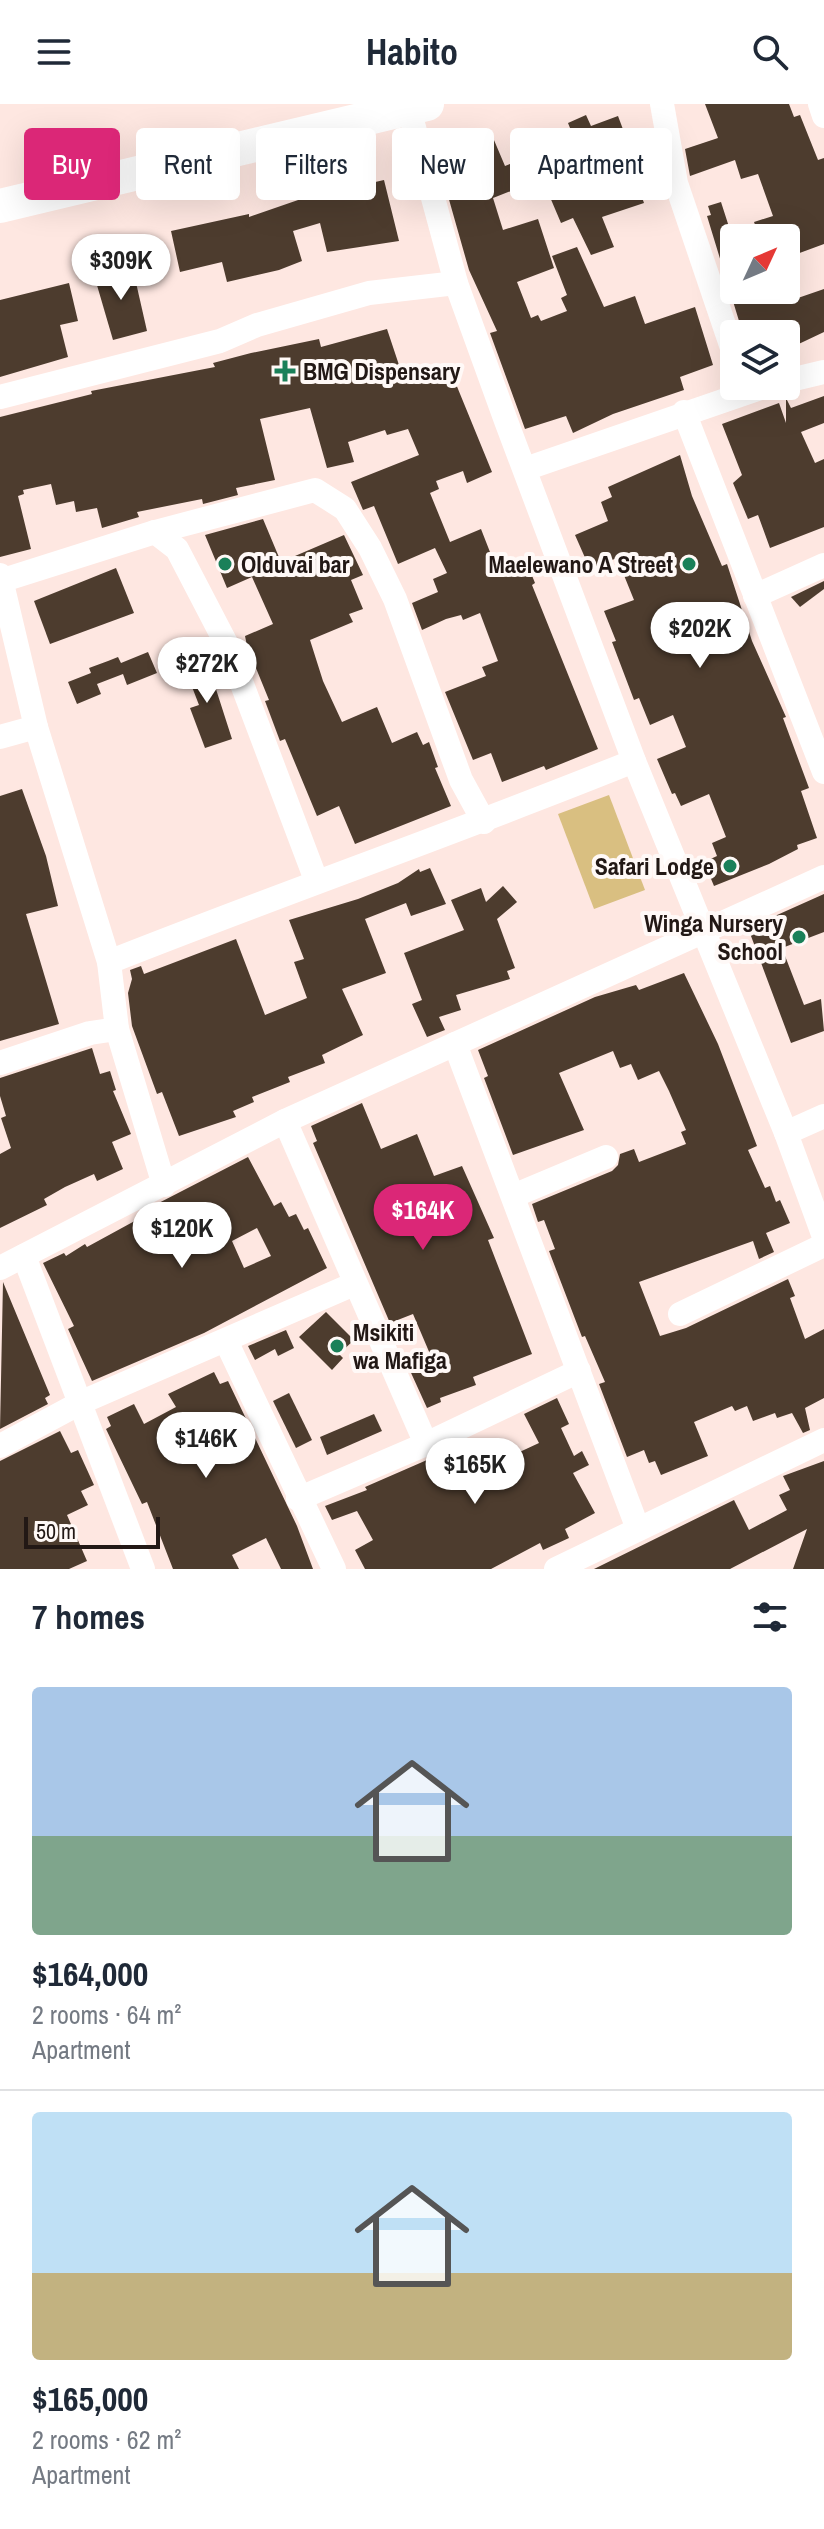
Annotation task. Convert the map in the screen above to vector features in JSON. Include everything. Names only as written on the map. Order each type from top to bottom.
[{"type":"highway","points":[[0,206],[418,107]]},
{"type":"street","points":[[662,104],[676,183],[722,320]]},
{"type":"street","points":[[820,104],[824,116]]},
{"type":"street","points":[[418,107],[456,283],[634,761],[786,1133],[824,1237]]},
{"type":"street","points":[[0,397],[220,341],[257,325],[369,293],[456,283]]},
{"type":"street","points":[[800,378],[824,372]]},
{"type":"street","points":[[525,469],[720,399]]},
{"type":"street","points":[[684,412],[824,772]]},
{"type":"street","points":[[164,1185],[117,1029],[109,962],[36,727],[1,579],[155,532],[315,490],[335,500],[370,548],[395,599],[461,780],[484,822]]},
{"type":"street","points":[[155,532],[177,549],[228,647],[316,880]]},
{"type":"street","points":[[755,596],[824,565]]},
{"type":"street","points":[[0,737],[36,727]]},
{"type":"street","points":[[109,962],[316,880],[484,822],[634,761]]},
{"type":"street","points":[[0,1268],[285,1121],[824,877]]},
{"type":"street","points":[[0,1063],[90,1033],[117,1029]]},
{"type":"street","points":[[455,1044],[638,1529]]},
{"type":"street","points":[[786,1133],[824,1116]]},
{"type":"street","points":[[285,1121],[426,1444]]},
{"type":"street","points":[[513,1196],[606,1157]]},
{"type":"street","points":[[680,1314],[824,1245]]},
{"type":"street","points":[[24,1256],[143,1569]]},
{"type":"street","points":[[0,1446],[82,1402],[354,1284]]},
{"type":"street","points":[[226,1341],[298,1499],[334,1569]]},
{"type":"street","points":[[298,1499],[426,1444],[579,1371]]},
{"type":"street","points":[[556,1569],[824,1440]]},
{"type":"shaded area","points":[[609,795],[645,890],[594,909],[558,814]]},
{"type":"building","points":[[705,104],[789,104],[794,117],[800,115],[818,160],[824,158],[824,244],[800,253],[800,224],[755,224],[773,216],[758,174],[741,179],[735,160],[690,176],[685,149],[718,138]]},
{"type":"building","points":[[586,115],[591,126],[618,116],[622,128],[570,128],[568,123]]},
{"type":"building","points":[[494,140],[505,166],[510,164],[510,191],[494,198]]},
{"type":"building","points":[[384,180],[399,241],[327,252],[320,223],[293,231],[302,261],[279,270],[227,282],[222,262],[180,272],[171,231],[249,214],[249,217],[298,200],[376,200],[376,182]]},
{"type":"building","points":[[449,200],[494,200],[503,230],[538,219],[554,268],[517,282],[531,318],[538,315],[541,321],[567,311],[561,298],[567,295],[552,256],[577,247],[604,307],[635,296],[645,324],[695,307],[713,365],[680,377],[684,390],[613,414],[573,433],[566,416],[525,429],[490,333],[497,331],[469,270]]},
{"type":"building","points":[[551,200],[643,200],[644,203],[602,217],[614,247],[591,255],[573,218],[561,223]]},
{"type":"building","points":[[721,202],[728,224],[720,224],[720,259],[707,216],[711,215],[708,206]]},
{"type":"building","points":[[132,265],[147,331],[113,340],[94,275]]},
{"type":"building","points":[[69,283],[78,321],[60,325],[68,357],[0,377],[0,300]]},
{"type":"building","points":[[824,289],[824,332],[800,343],[800,320],[739,320],[734,304],[800,304],[800,297]]},
{"type":"building","points":[[387,329],[405,383],[449,367],[492,472],[467,483],[463,471],[436,481],[439,489],[430,493],[450,542],[481,529],[497,570],[525,558],[535,583],[532,585],[598,749],[546,770],[544,766],[502,782],[491,753],[473,760],[445,692],[486,676],[482,667],[498,661],[480,613],[463,620],[461,615],[446,619],[422,630],[412,603],[438,592],[433,579],[447,573],[435,548],[398,564],[374,506],[363,510],[351,482],[419,455],[408,429],[387,435],[385,430],[348,442],[354,462],[327,468],[310,408],[260,419],[275,480],[236,488],[238,495],[203,504],[202,499],[137,512],[139,517],[102,528],[97,508],[76,512],[74,501],[56,505],[51,484],[23,490],[24,494],[18,496],[31,549],[0,557],[0,417],[92,394],[91,391],[215,367],[213,363],[251,353],[319,339],[321,347]]},
{"type":"building","points":[[824,396],[824,423],[801,432],[815,463],[824,459],[824,527],[770,548],[758,515],[748,519],[733,483],[742,475],[722,424],[779,403],[786,423],[786,400],[791,408]]},
{"type":"building","points":[[680,455],[692,496],[722,566],[727,564],[752,641],[786,717],[783,718],[809,788],[801,791],[817,838],[797,845],[798,849],[769,864],[714,886],[704,862],[717,856],[712,843],[726,837],[709,794],[681,806],[675,793],[672,794],[657,759],[686,747],[673,715],[650,725],[639,698],[634,700],[612,642],[616,641],[604,611],[634,600],[617,558],[590,569],[575,535],[608,521],[601,502],[612,497],[608,487]]},
{"type":"building","points":[[263,519],[281,562],[344,535],[363,575],[351,580],[363,609],[349,614],[353,622],[310,640],[323,681],[342,722],[377,707],[392,743],[417,732],[423,745],[429,742],[438,767],[435,768],[451,806],[355,844],[339,806],[317,816],[285,739],[280,741],[265,701],[269,700],[247,646],[245,636],[273,624],[252,577],[227,588],[205,535]]},
{"type":"building","points":[[116,568],[134,613],[50,644],[34,601]]},
{"type":"building","points":[[824,581],[824,589],[800,607],[791,597]]},
{"type":"building","points":[[148,652],[157,673],[127,685],[123,674],[97,684],[101,694],[77,704],[68,682],[91,673],[89,668],[118,657],[121,663]]},
{"type":"building","points":[[206,658],[232,739],[205,748],[190,708],[199,705],[184,666]]},
{"type":"building","points":[[22,789],[46,856],[58,906],[26,914],[59,1024],[0,1041],[0,796]]},
{"type":"building","points":[[430,868],[446,904],[411,916],[406,903],[365,919],[386,973],[342,989],[363,1035],[322,1055],[325,1063],[288,1077],[290,1082],[252,1097],[254,1102],[233,1111],[236,1117],[179,1136],[162,1092],[157,1094],[132,1026],[128,993],[132,979],[130,970],[141,966],[144,974],[236,939],[265,1015],[307,998],[294,962],[304,959],[289,920],[358,899],[398,883],[419,869],[420,872]]},
{"type":"building","points":[[503,886],[517,902],[497,919],[515,968],[507,971],[510,979],[456,995],[461,1010],[439,1017],[445,1030],[427,1037],[412,1004],[422,1000],[404,953],[464,930],[451,900],[481,888],[486,902]]},
{"type":"building","points":[[824,894],[824,932],[782,948],[804,1005],[821,999],[824,1031],[791,1043],[748,928]]},
{"type":"building","points":[[684,973],[718,1044],[757,1146],[748,1150],[765,1188],[770,1186],[776,1202],[780,1200],[790,1223],[766,1233],[774,1252],[759,1259],[753,1241],[639,1282],[660,1336],[686,1328],[788,1279],[795,1296],[790,1298],[805,1339],[824,1329],[824,1398],[805,1408],[810,1430],[803,1433],[792,1413],[777,1418],[775,1413],[753,1421],[747,1406],[735,1411],[732,1406],[694,1422],[708,1456],[661,1475],[655,1461],[649,1463],[644,1450],[627,1457],[599,1384],[605,1382],[585,1336],[582,1337],[549,1251],[555,1249],[544,1220],[538,1222],[532,1204],[612,1171],[618,1165],[620,1154],[634,1149],[639,1162],[686,1144],[681,1132],[686,1130],[659,1071],[638,1080],[631,1064],[620,1068],[613,1051],[559,1073],[584,1130],[513,1155],[484,1078],[488,1076],[478,1050],[595,997],[636,985],[639,990]]},
{"type":"building","points":[[92,1048],[100,1074],[110,1071],[116,1090],[113,1091],[131,1134],[112,1142],[123,1169],[97,1181],[94,1174],[65,1187],[44,1199],[47,1205],[0,1228],[0,1154],[11,1148],[1,1118],[6,1116],[0,1096],[0,1078]]},
{"type":"building","points":[[362,1103],[381,1149],[417,1134],[434,1176],[462,1166],[494,1238],[488,1240],[532,1354],[473,1377],[476,1385],[440,1398],[441,1402],[427,1408],[407,1364],[430,1354],[413,1314],[390,1323],[313,1143],[317,1141],[311,1126]]},
{"type":"building","points":[[248,1157],[274,1206],[281,1202],[289,1217],[296,1214],[304,1230],[308,1228],[327,1268],[204,1333],[92,1381],[68,1329],[74,1326],[43,1263],[64,1253],[66,1256],[85,1244],[87,1247],[142,1217],[140,1214]],"holes":[[[257,1228],[271,1256],[244,1268],[232,1241]]]},
{"type":"building","points":[[3,1282],[50,1395],[45,1398],[48,1404],[0,1429]]},
{"type":"building","points":[[326,1312],[354,1340],[339,1354],[343,1358],[332,1370],[299,1337]]},
{"type":"building","points":[[286,1330],[294,1348],[278,1356],[275,1349],[255,1360],[248,1346]]},
{"type":"building","points":[[214,1372],[220,1384],[228,1381],[297,1526],[313,1569],[281,1569],[266,1538],[232,1555],[239,1569],[173,1569],[147,1502],[142,1504],[106,1429],[111,1426],[107,1417],[134,1404],[144,1424],[176,1407],[168,1394]]},
{"type":"building","points":[[289,1393],[312,1440],[296,1448],[273,1401]]},
{"type":"building","points":[[557,1398],[569,1424],[561,1428],[574,1456],[582,1451],[589,1465],[573,1473],[595,1513],[565,1529],[569,1538],[543,1550],[540,1543],[491,1569],[365,1569],[355,1550],[373,1540],[357,1511],[332,1520],[325,1506],[367,1490],[365,1487],[427,1460],[439,1482],[462,1469],[472,1487],[496,1474],[485,1451],[504,1442],[511,1456],[539,1443],[524,1414]]},
{"type":"building","points":[[374,1414],[382,1431],[327,1455],[320,1437]]},
{"type":"building","points":[[60,1431],[71,1453],[78,1450],[94,1485],[81,1491],[88,1505],[67,1515],[87,1561],[69,1569],[0,1569],[0,1461]]},
{"type":"building","points":[[824,1461],[824,1569],[793,1569],[807,1529],[730,1569],[594,1569],[734,1500],[749,1530],[787,1510],[779,1495],[790,1490],[783,1476]]},
{"type":"place","name":"BMG Dispensary","points":[[285,371]]},
{"type":"place","name":"Olduvai bar","points":[[225,564]]},
{"type":"place","name":"Maelewano A Street","points":[[689,564]]},
{"type":"place","name":"Safari Lodge","points":[[730,866]]},
{"type":"place","name":"Winga Nursery School","points":[[799,937]]},
{"type":"place","name":"Msikiti wa Mafiga","points":[[337,1346]]}]
